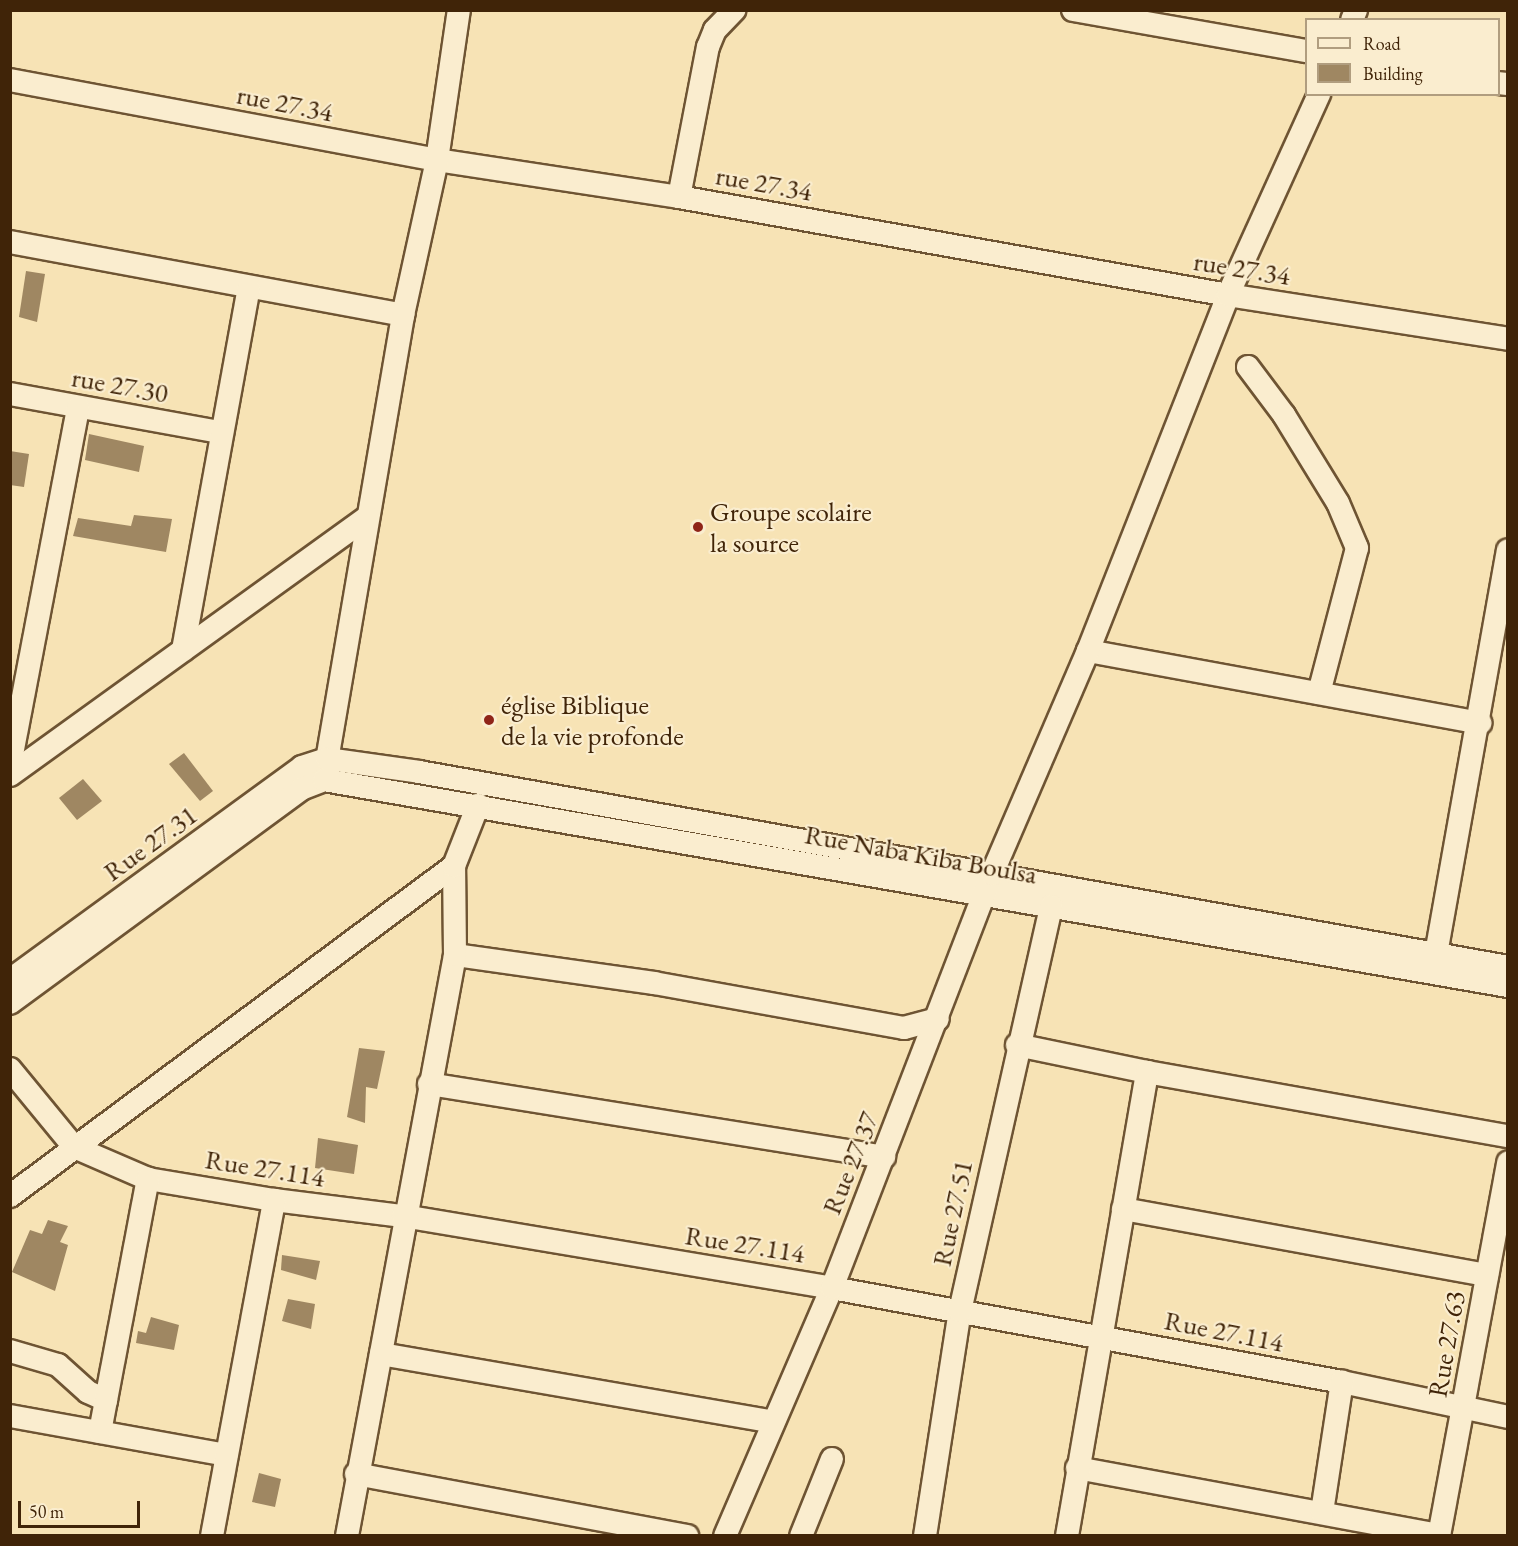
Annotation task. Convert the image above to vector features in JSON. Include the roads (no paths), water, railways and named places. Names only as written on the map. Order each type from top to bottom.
[{"type":"street","points":[[325,770],[403,315],[437,160],[459,10]]},
{"type":"street","points":[[679,197],[708,47],[715,30],[734,10]]},
{"type":"street","points":[[1073,10],[1305,51]]},
{"type":"street","name":"rue 27.34","points":[[10,80],[437,160],[679,197],[1228,295],[1508,339]]},
{"type":"street","name":"Rue 27.37","points":[[725,1536],[832,1288],[938,1019],[988,884],[1088,651],[1228,295],[1317,96]]},
{"type":"street","points":[[10,242],[403,315]]},
{"type":"street","points":[[183,650],[220,432],[249,288]]},
{"type":"street","points":[[1248,367],[1284,415],[1332,493],[1353,530],[1357,548],[1319,693]]},
{"type":"street","name":"rue 27.30","points":[[10,394],[220,432]]},
{"type":"street","points":[[10,765],[78,407]]},
{"type":"street","points":[[10,775],[369,517]]},
{"type":"street","points":[[1436,954],[1480,723],[1508,550]]},
{"type":"street","points":[[1088,651],[1480,723]]},
{"type":"street","name":"Rue 27.31","points":[[10,980],[302,767],[325,770]]},
{"type":"street","name":"Rue Naba Kiba Boulsa","points":[[325,770],[478,805],[1508,967]]},
{"type":"street","name":"Rue Naba Kiba Boulsa","points":[[325,770],[988,884],[1051,906],[1508,986]]},
{"type":"street","name":"Rue 27.31","points":[[10,1003],[325,770]]},
{"type":"street","points":[[347,1536],[356,1474],[381,1354],[404,1216],[455,955],[454,866],[478,805]]},
{"type":"street","points":[[10,1196],[454,866]]},
{"type":"street","name":"Rue 27.51","points":[[925,1536],[960,1311],[1017,1045],[1051,906]]},
{"type":"street","points":[[455,955],[654,983],[904,1028],[938,1019]]},
{"type":"street","points":[[904,1028],[927,1047]]},
{"type":"street","points":[[1017,1045],[1146,1072],[1508,1136]]},
{"type":"street","name":"Rue 27.114","points":[[10,1069],[74,1147],[148,1179],[274,1200],[404,1216],[832,1288],[1342,1382],[1508,1417]]},
{"type":"street","points":[[1067,1536],[1099,1336],[1146,1072]]},
{"type":"street","points":[[429,1084],[884,1157]]},
{"type":"street","name":"Rue 27.63","points":[[1439,1535],[1508,1162]]},
{"type":"street","points":[[100,1432],[148,1179]]},
{"type":"street","points":[[212,1536],[274,1200]]},
{"type":"street","points":[[1123,1209],[1487,1275]]},
{"type":"street","points":[[10,1351],[58,1365],[88,1392],[106,1400]]},
{"type":"street","points":[[381,1354],[773,1422]]},
{"type":"street","points":[[1322,1512],[1342,1382]]},
{"type":"street","points":[[10,1416],[227,1455]]},
{"type":"street","points":[[801,1536],[832,1459]]},
{"type":"street","points":[[1077,1468],[1439,1535]]},
{"type":"street","points":[[356,1474],[687,1536]]},
{"type":"place","name":"Groupe scolaire la source","points":[[698,527]]},
{"type":"place","name":"église Biblique de la vie profonde","points":[[489,720]]}]
